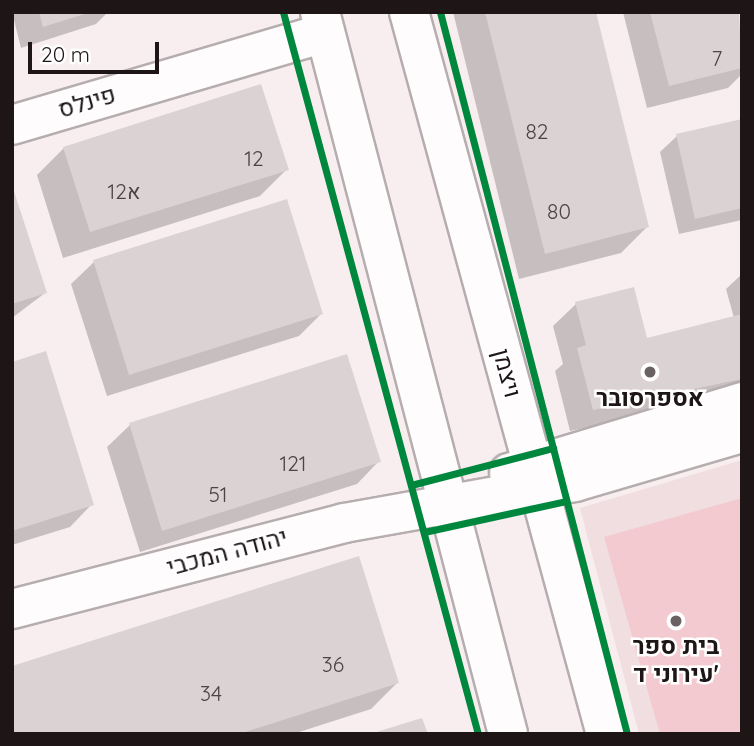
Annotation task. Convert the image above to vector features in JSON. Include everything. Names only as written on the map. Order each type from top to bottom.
[{"type":"street","name":"ויצמן","points":[[409,12],[606,734]]},
{"type":"street","name":"פינלס","points":[[12,125],[322,22]]},
{"type":"street","points":[[322,22],[445,506],[508,734]]},
{"type":"street","name":"יהודה המכבי","points":[[12,610],[344,523],[445,506],[742,402]]},
{"type":"street","name":"יהודה המכבי","points":[[534,476],[742,433]]},
{"type":"shaded area","name":"בית ספר עירוני ד'","points":[[742,460],[742,734],[639,734],[580,508]]},
{"type":"shaded area","name":"בית ספר עירוני ד'","points":[[742,498],[742,734],[660,734],[604,537]]},
{"type":"building","points":[[39,12],[88,12],[88,13],[43,27]]},
{"type":"building","points":[[485,12],[596,12],[649,227],[545,254]]},
{"type":"building","points":[[650,12],[739,12],[742,68],[669,86]]},
{"type":"building","points":[[261,84],[289,170],[90,232],[63,147]]},
{"type":"building","points":[[742,119],[742,208],[695,219],[676,134]]},
{"type":"building","points":[[12,185],[47,293],[12,304]]},
{"type":"building","points":[[287,199],[323,314],[129,375],[93,260]]},
{"type":"building","points":[[634,287],[647,338],[742,314],[742,379],[593,410],[577,348],[586,345],[575,302]]},
{"type":"building","points":[[46,351],[94,505],[12,531],[12,362]]},
{"type":"building","points":[[347,354],[381,462],[162,531],[129,423]]},
{"type":"building","points":[[359,556],[399,683],[239,734],[12,734],[12,666]]},
{"type":"building","points":[[422,718],[428,734],[373,734],[373,733]]},
{"type":"cycle path","points":[[283,12],[478,734]]},
{"type":"cycle path","points":[[440,12],[627,734]]},
{"type":"cycle path","points":[[411,485],[553,448]]},
{"type":"cycle path","points":[[424,532],[566,501]]},
{"type":"place","name":"אספרסובר","points":[[650,372]]},
{"type":"place","name":"בית ספר עירוני ד'","points":[[676,621]]}]
